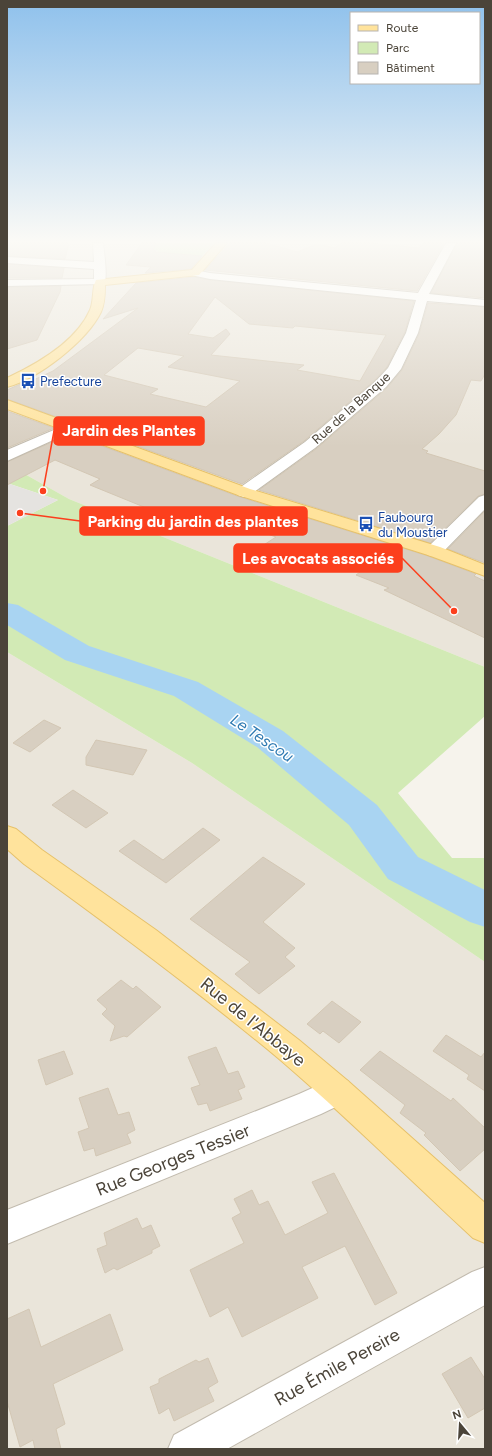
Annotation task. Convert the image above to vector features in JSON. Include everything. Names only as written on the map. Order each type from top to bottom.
[{"type":"main road","points":[[7,383],[46,361],[83,329],[94,315],[95,311]]},
{"type":"main road","points":[[7,404],[68,428],[244,492],[434,551],[485,571]]},
{"type":"main road","name":"Rue de l'Abbaye","points":[[7,835],[33,857],[146,938],[218,993],[337,1090],[485,1226]]},
{"type":"street","name":"Rue de la Banque","points":[[244,492],[310,445],[381,384],[394,369],[404,350],[412,333],[419,311]]},
{"type":"street","points":[[7,456],[68,428]]},
{"type":"street","points":[[434,551],[485,500]]},
{"type":"street","name":"Rue Georges Tessier","points":[[7,1227],[310,1104],[337,1090]]},
{"type":"street","name":"Rue Émile Pereire","points":[[188,1449],[485,1285]]},
{"type":"shaded area","points":[[7,311],[485,311],[485,667],[69,499],[7,464]]},
{"type":"shaded area","points":[[7,483],[58,500],[7,526]]},
{"type":"shaded area","points":[[7,652],[192,763],[485,962],[485,1449],[7,1449]]},
{"type":"green space","points":[[7,464],[69,499],[485,667],[485,716],[398,793],[452,858],[485,858],[485,962],[192,763],[7,652],[7,526],[58,500],[7,483]]},
{"type":"building","points":[[7,311],[51,311],[37,340],[7,349]]},
{"type":"building","points":[[110,311],[129,311],[103,319]]},
{"type":"building","points":[[134,311],[205,311],[188,334],[213,338],[226,329],[230,334],[211,355],[304,365],[297,370],[360,381],[386,335],[295,326],[293,328],[249,324],[233,311],[411,311],[405,332],[387,367],[375,380],[304,441],[242,484],[7,399],[7,390],[53,371]],"holes":[[[138,348],[184,356],[168,367],[240,381],[206,407],[150,394],[158,389],[104,375]]]},
{"type":"building","points":[[426,311],[485,311],[485,374],[481,381],[471,380],[456,415],[439,434],[422,449],[428,451],[426,453],[485,471],[485,494],[478,496],[430,543],[259,490],[316,449],[387,388],[402,370],[419,334]]},
{"type":"building","points":[[7,411],[54,428],[7,448]]},
{"type":"building","points":[[70,434],[237,496],[428,556],[476,574],[474,576],[485,581],[485,638],[384,590],[389,588],[356,575],[363,570],[309,550],[284,567],[257,556],[268,549],[262,546],[276,537],[232,522],[222,531],[218,529],[209,534],[168,516],[164,519],[139,509],[144,507],[90,485],[100,479],[55,460],[7,485],[7,462]]},
{"type":"building","points":[[485,511],[485,563],[448,549]]},
{"type":"building","points":[[44,720],[61,728],[30,752],[13,743]]},
{"type":"building","points":[[96,740],[147,750],[133,775],[86,765],[86,757]]},
{"type":"building","points":[[73,790],[108,813],[86,828],[52,805]]},
{"type":"building","points":[[203,828],[220,840],[166,883],[119,851],[134,840],[163,860]]},
{"type":"building","points":[[263,857],[305,884],[263,922],[295,948],[285,957],[295,966],[259,994],[235,974],[250,962],[190,919]]},
{"type":"building","points":[[121,980],[133,989],[136,986],[161,1007],[127,1037],[124,1036],[110,1041],[115,1026],[102,1014],[107,1009],[97,1000]]},
{"type":"building","points":[[332,1001],[361,1022],[339,1043],[323,1031],[320,1034],[307,1024]]},
{"type":"building","points":[[446,1035],[481,1057],[485,1052],[485,1091],[467,1079],[469,1075],[433,1051]]},
{"type":"building","points":[[216,1047],[228,1074],[238,1071],[245,1087],[238,1090],[242,1099],[210,1111],[207,1103],[198,1105],[191,1088],[200,1085],[188,1057]]},
{"type":"building","points":[[64,1051],[73,1074],[46,1085],[38,1060]]},
{"type":"building","points":[[380,1051],[451,1101],[453,1098],[485,1128],[485,1149],[460,1171],[424,1135],[426,1133],[400,1113],[405,1105],[360,1070]]},
{"type":"building","points":[[108,1088],[118,1115],[129,1112],[135,1130],[127,1134],[131,1143],[96,1156],[94,1148],[84,1151],[78,1132],[89,1128],[79,1098]]},
{"type":"building","points":[[334,1173],[397,1293],[375,1305],[345,1246],[302,1267],[318,1298],[242,1337],[228,1307],[210,1317],[190,1270],[244,1243],[232,1218],[241,1213],[234,1199],[252,1190],[259,1205],[268,1201],[285,1235],[328,1213],[312,1182]]},
{"type":"building","points":[[137,1218],[142,1229],[151,1225],[160,1246],[152,1250],[152,1253],[117,1270],[114,1268],[105,1273],[97,1249],[107,1245],[104,1233]]},
{"type":"building","points":[[29,1309],[41,1347],[110,1314],[123,1350],[53,1384],[65,1424],[56,1429],[61,1449],[35,1449],[33,1440],[20,1447],[7,1401],[7,1319]]},
{"type":"building","points":[[471,1357],[485,1379],[485,1408],[468,1418],[442,1374]]},
{"type":"building","points":[[208,1358],[218,1382],[208,1388],[214,1401],[174,1421],[169,1408],[159,1414],[150,1387],[159,1383],[159,1379],[196,1360],[199,1362]]},
{"type":"waterway","name":"Le Tescou","points":[[7,612],[77,653],[186,689],[270,739],[363,815],[403,868],[485,910]]},
{"type":"place","name":"Prefecture","points":[[28,381]]},
{"type":"place","name":"Jardin des Plantes","points":[[43,491]]},
{"type":"place","name":"Parking du jardin des plantes","points":[[20,513]]},
{"type":"place","name":"Faubourg du Moustier","points":[[366,524]]},
{"type":"place","name":"Les avocats associés","points":[[454,611]]}]
